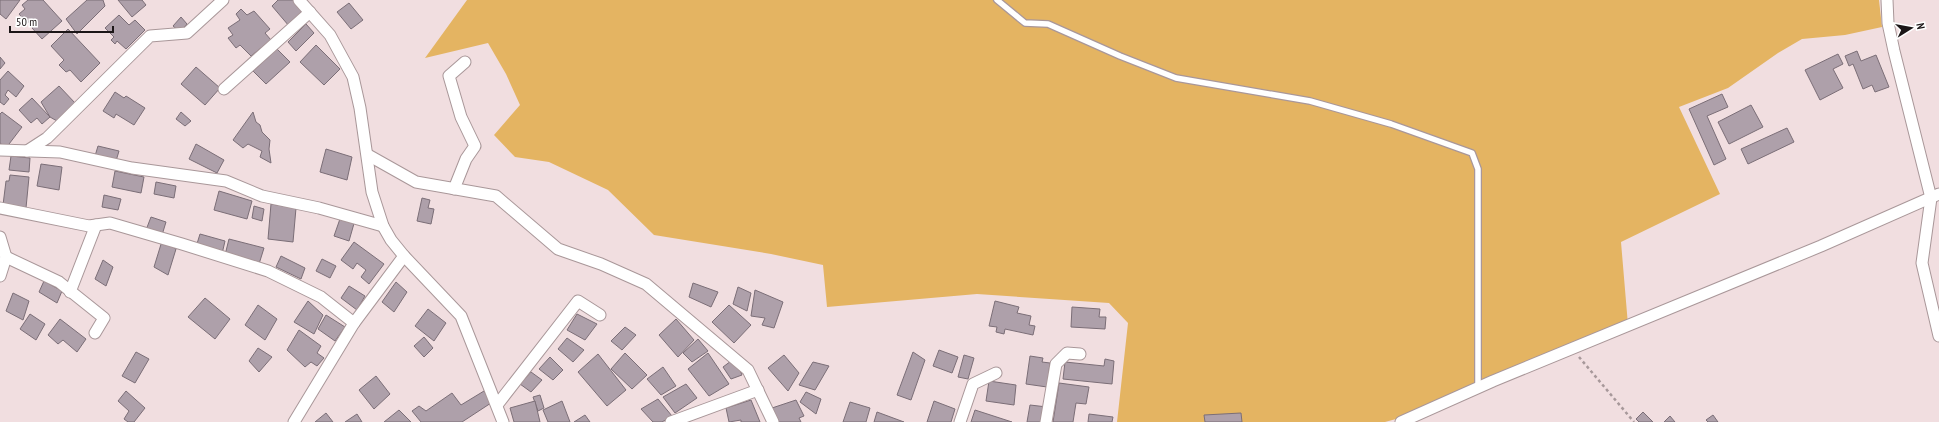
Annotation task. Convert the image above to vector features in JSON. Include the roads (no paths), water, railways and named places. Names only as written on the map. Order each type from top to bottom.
[{"type":"street","points":[[27,151],[47,138],[150,36],[187,33],[222,0]]},
{"type":"street","points":[[300,0],[330,35],[353,77],[368,155],[372,192],[383,226],[391,240],[404,256],[461,316],[503,422]]},
{"type":"street","points":[[1887,0],[1888,23],[1893,44],[1935,196],[1922,263],[1939,336]]},
{"type":"street","points":[[224,89],[310,12]]},
{"type":"street","points":[[454,189],[466,159],[475,146],[461,117],[449,76],[465,62]]},
{"type":"street","points":[[0,150],[60,152],[132,168],[226,181],[262,196],[319,208],[383,226]]},
{"type":"street","points":[[368,155],[416,182],[496,196],[558,249],[601,264],[646,284],[748,370],[773,422]]},
{"type":"street","points":[[1401,422],[1571,349],[1821,246],[1935,196]]},
{"type":"street","points":[[0,208],[89,226],[110,223],[268,271],[321,297],[354,323]]},
{"type":"street","points":[[70,292],[96,225]]},
{"type":"street","points":[[0,237],[6,257],[0,276]]},
{"type":"street","points":[[294,422],[354,323],[404,256]]},
{"type":"street","points":[[6,257],[59,282],[104,318],[95,333]]},
{"type":"street","points":[[497,405],[578,301],[600,315]]},
{"type":"street","points":[[1046,422],[1056,364],[1067,353],[1080,354]]},
{"type":"street","points":[[960,422],[973,384],[996,373]]},
{"type":"street","points":[[670,422],[684,420],[758,390]]},
{"type":"lane","points":[[997,0],[1026,23],[1048,24],[1120,56],[1176,78],[1310,101],[1391,124],[1472,153],[1478,169],[1478,388]]}]
